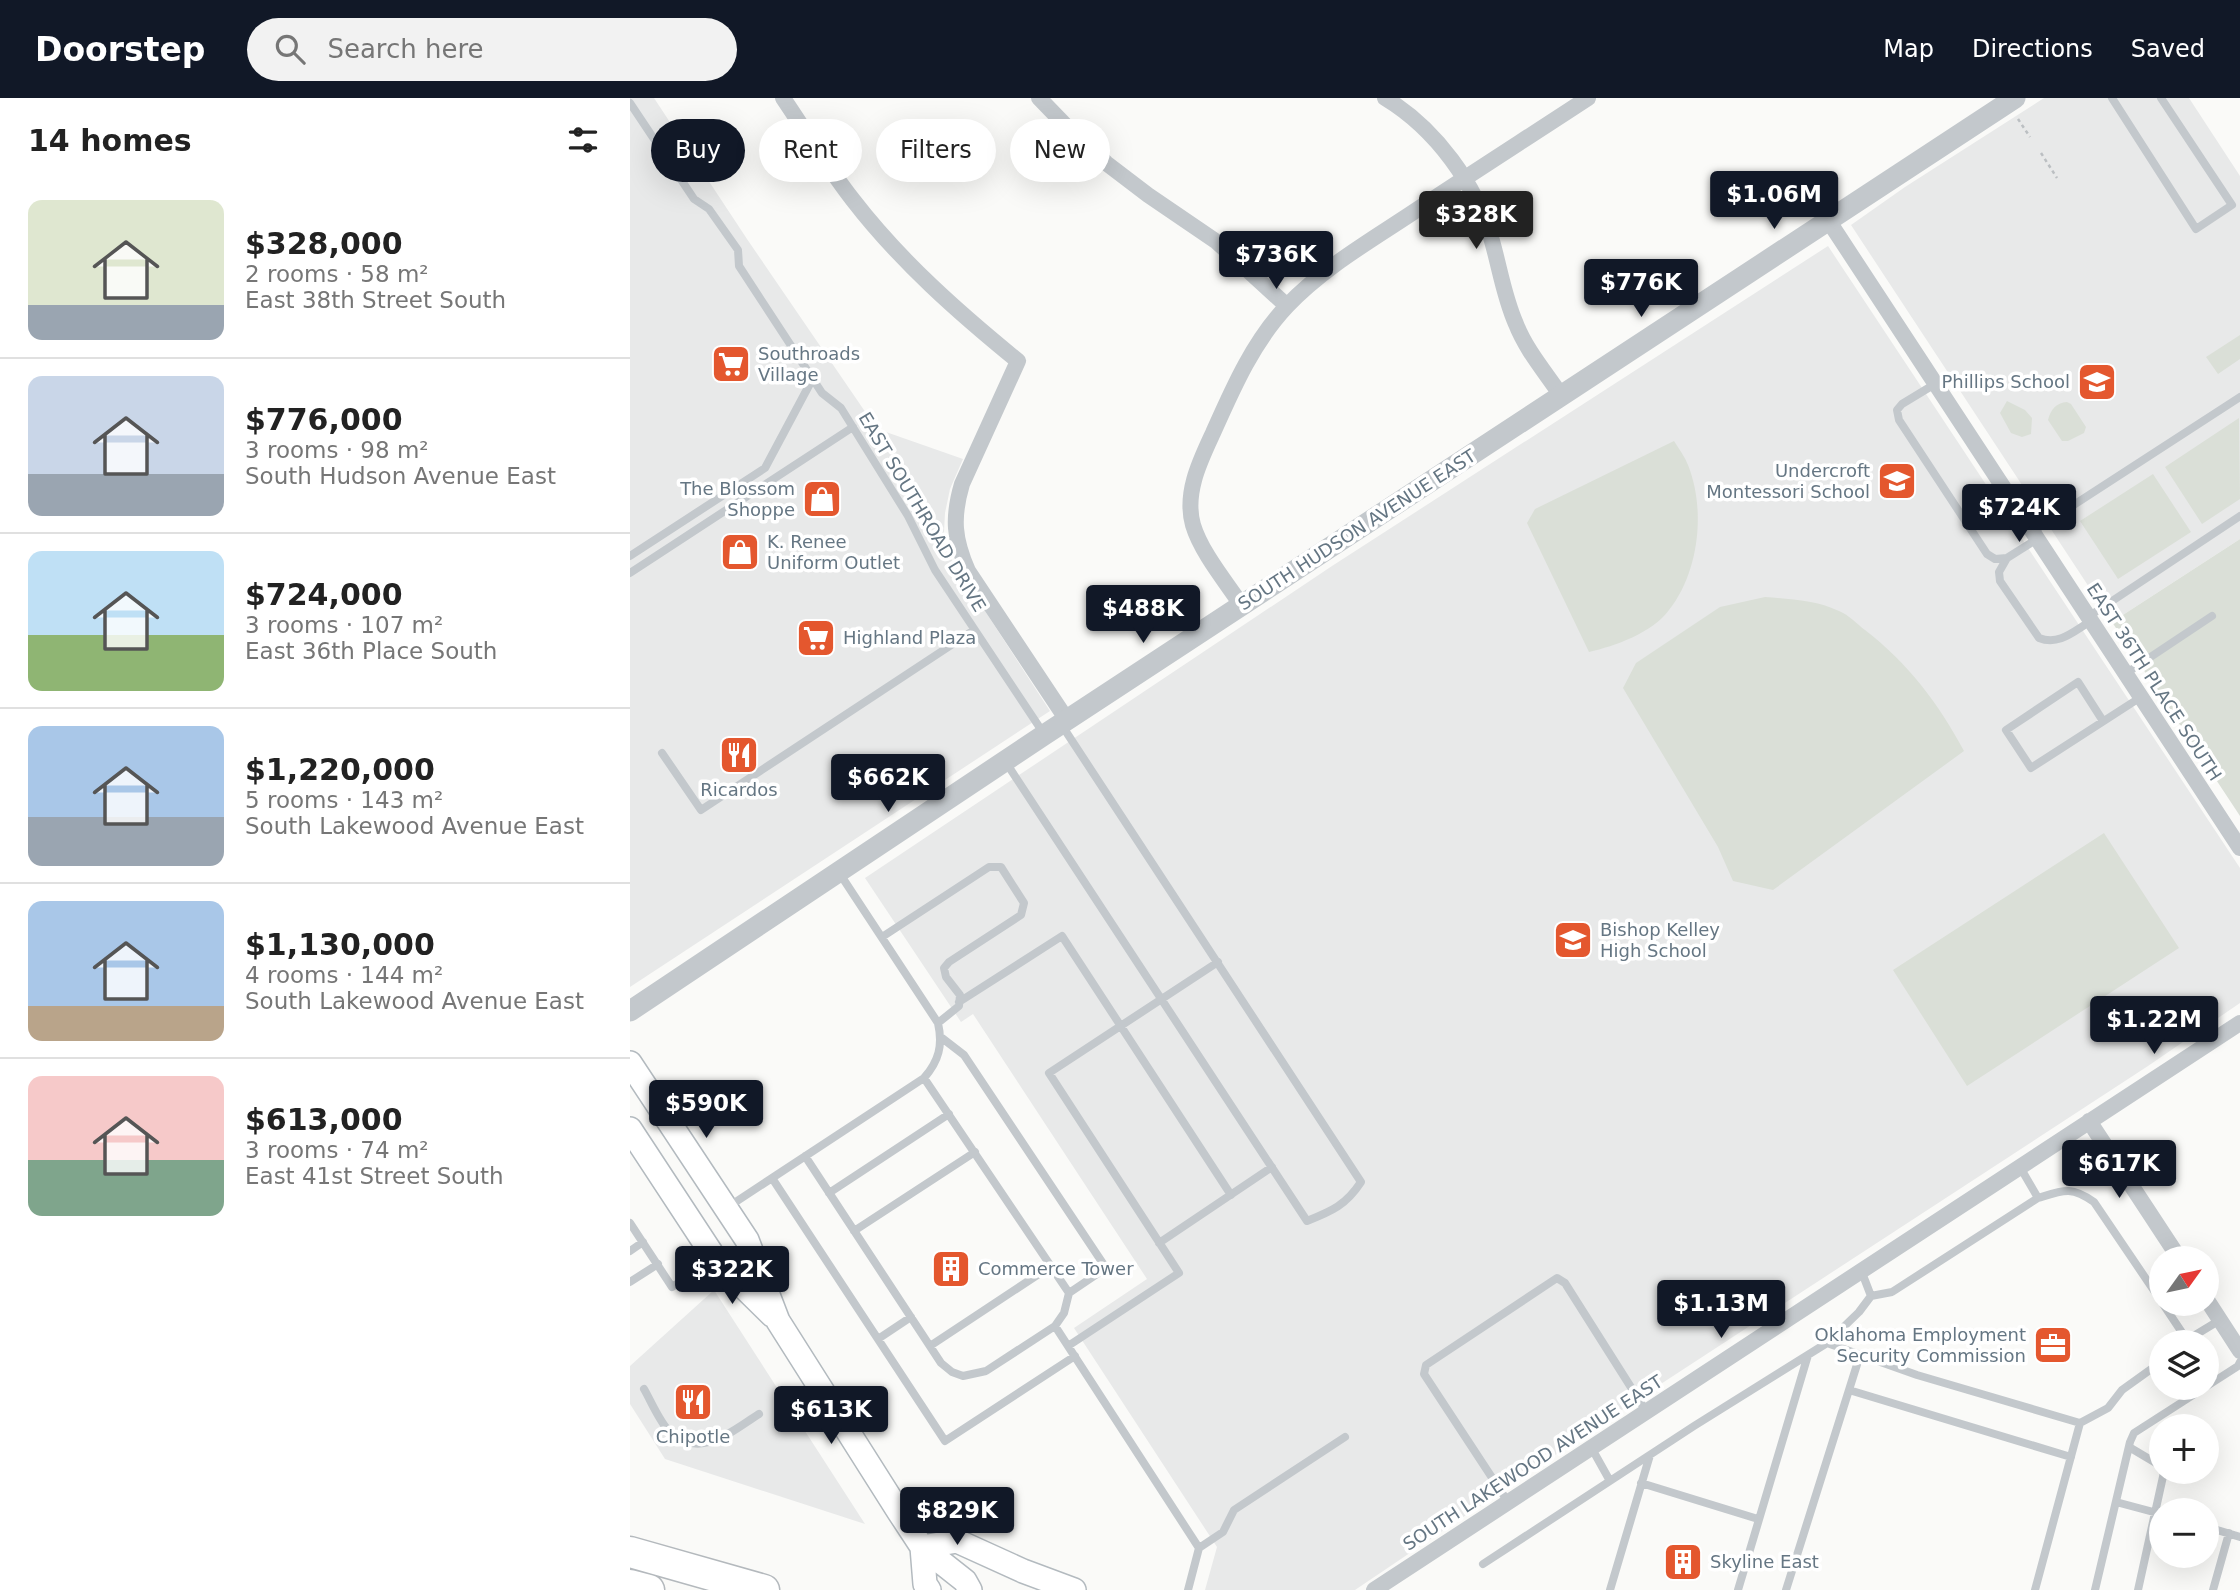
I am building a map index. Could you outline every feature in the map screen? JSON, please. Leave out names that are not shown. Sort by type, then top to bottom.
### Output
[{"type":"highway","points":[[630,1552],[764,1590]]},
{"type":"highway","points":[[630,1585],[649,1590]]},
{"type":"main road","points":[[630,1063],[747,1240],[778,1321],[922,1547],[965,1581],[970,1590]]},
{"type":"main road","points":[[630,1129],[716,1260],[778,1321]]},
{"type":"main road","points":[[922,1547],[957,1542],[1074,1590]]},
{"type":"main road","points":[[922,1547],[927,1587]]},
{"type":"street","points":[[783,98],[853,201],[880,232],[951,304],[1018,360],[962,484],[956,505],[955,527],[958,549],[968,571],[1057,726]]},
{"type":"street","points":[[1040,98],[1106,163],[1217,242],[1287,306]]},
{"type":"street","points":[[1385,98],[1426,130],[1464,179],[1481,210],[1492,240],[1505,296],[1517,328],[1562,397]]},
{"type":"street","points":[[1242,606],[1199,540],[1192,523],[1191,505],[1193,484],[1200,463],[1235,383],[1266,333],[1287,306],[1345,257],[1588,98]]},
{"type":"street","name":"SOUTH HUDSON AVENUE EAST","points":[[630,1010],[1828,220],[2015,106]]},
{"type":"street","name":"EAST 36TH PLACE SOUTH","points":[[1828,220],[2240,848]]},
{"type":"street","name":"SOUTH LAKEWOOD AVENUE EAST","points":[[1374,1590],[2240,1023]]},
{"type":"street","points":[[2089,1121],[2171,1246]]},
{"type":"street","points":[[2217,1316],[2240,1350]]},
{"type":"lane","points":[[2112,98],[2196,229],[2232,205],[2161,98]]},
{"type":"lane","name":"EAST SOUTHROAD DRIVE","points":[[630,103],[694,199],[709,209],[738,250],[740,266],[822,393],[841,408],[908,516],[935,570],[974,630],[1057,726],[1218,962],[1361,1182],[1351,1197],[1340,1206],[1307,1221],[1272,1167]]},
{"type":"lane","points":[[630,556],[765,468],[813,378]]},
{"type":"lane","points":[[1935,384],[1902,404],[1898,410],[1899,419],[1987,554],[1995,559],[2007,558]]},
{"type":"lane","points":[[2240,397],[2035,536],[2007,558],[1999,572],[2000,580],[2039,638],[2052,642],[2059,640],[2240,516]]},
{"type":"lane","points":[[630,573],[853,427]]},
{"type":"lane","points":[[2125,674],[2212,616]]},
{"type":"lane","points":[[662,753],[701,810],[974,630]]},
{"type":"lane","points":[[2104,721],[2078,682],[2007,730],[2031,768],[2104,721],[2141,697]]},
{"type":"lane","points":[[1005,761],[1272,1167],[1159,1243]]},
{"type":"lane","points":[[882,937],[989,867],[1002,867],[1024,903],[1021,915],[949,962],[944,968],[946,977],[960,995],[959,1006],[938,1023]]},
{"type":"lane","points":[[726,1208],[924,1078],[933,1068],[940,1053],[942,1038],[938,1023],[839,872]]},
{"type":"lane","points":[[959,1002],[1062,936],[1231,1195]]},
{"type":"lane","points":[[1068,1346],[1179,1273],[1049,1073],[1218,962]]},
{"type":"lane","points":[[805,1156],[941,1363],[952,1372],[963,1376],[986,1371],[1055,1326],[1064,1313],[1069,1293],[1106,1269],[964,1055],[942,1038]]},
{"type":"lane","points":[[924,1078],[1069,1293]]},
{"type":"lane","points":[[829,1193],[949,1114]]},
{"type":"lane","points":[[854,1231],[975,1152]]},
{"type":"lane","points":[[2020,1167],[2038,1198]]},
{"type":"lane","points":[[772,1178],[945,1441],[1075,1356]]},
{"type":"lane","points":[[1483,1564],[1827,1343],[1859,1312],[1871,1296],[1892,1292],[2038,1198],[2062,1190],[2080,1192],[2094,1202],[2149,1283]]},
{"type":"lane","points":[[630,1223],[672,1287],[716,1260]]},
{"type":"lane","points":[[630,1251],[643,1242]]},
{"type":"lane","points":[[630,1282],[657,1264]]},
{"type":"lane","points":[[930,1346],[1051,1266]]},
{"type":"lane","points":[[1861,1270],[1871,1296]]},
{"type":"lane","points":[[1508,1502],[1424,1374],[1426,1365],[1557,1278],[1564,1283],[1646,1411]]},
{"type":"lane","points":[[878,1339],[911,1317]]},
{"type":"lane","points":[[2204,1330],[2220,1320]]},
{"type":"lane","points":[[1055,1326],[1199,1548]]},
{"type":"lane","points":[[1827,1343],[1917,1375],[2080,1423],[2108,1408],[2122,1390],[2149,1371]]},
{"type":"lane","points":[[1738,1590],[1808,1354]]},
{"type":"lane","points":[[1786,1590],[1860,1354]]},
{"type":"lane","points":[[2219,1378],[2240,1362]]},
{"type":"lane","points":[[644,1389],[669,1431],[682,1440],[705,1444],[715,1442],[759,1414]]},
{"type":"lane","points":[[1849,1390],[2071,1457]]},
{"type":"lane","points":[[2095,1590],[2134,1433],[2185,1400]]},
{"type":"lane","points":[[2035,1590],[2080,1423]]},
{"type":"lane","points":[[1188,1590],[1199,1548],[1223,1532],[1234,1510],[1345,1437]]},
{"type":"lane","points":[[1591,1447],[1610,1481]]},
{"type":"lane","points":[[2129,1447],[2149,1459]]},
{"type":"lane","points":[[1610,1590],[1650,1455]]},
{"type":"lane","points":[[1641,1483],[1758,1519]]},
{"type":"lane","points":[[2116,1502],[2149,1511]]},
{"type":"lane","points":[[2219,1530],[2240,1536]]},
{"type":"lane","points":[[2213,1590],[2229,1533]]},
{"type":"lane","points":[[2138,1590],[2149,1548]]},
{"type":"path","points":[[2015,106],[2030,136]]},
{"type":"path","points":[[2041,153],[2057,178]]},
{"type":"shaded area","name":"Highland Plaza","points":[[630,98],[654,98],[668,119],[651,119],[651,182],[709,182],[866,413],[866,425],[963,459],[950,489],[945,513],[944,532],[948,554],[1050,711],[630,987]]},
{"type":"shaded area","name":"Phillips School","points":[[2044,98],[2189,98],[2240,176],[2240,539],[2112,622],[1851,225]]},
{"type":"shaded area","name":"Bishop Kelley High School","points":[[1828,246],[2240,868],[2240,1003],[1647,1393],[1355,1590],[1205,1590],[1217,1547],[1074,1328],[1147,1279],[973,1014],[961,1022],[865,878],[1332,566]]},
{"type":"shaded area","points":[[2240,335],[2240,359],[2218,374],[2206,357]]},
{"type":"shaded area","points":[[2007,401],[2025,410],[2032,418],[2031,434],[2022,437],[2011,433],[2000,413]]},
{"type":"shaded area","points":[[2067,402],[2086,427],[2084,433],[2062,441],[2048,420],[2054,407]]},
{"type":"shaded area","points":[[2239,418],[2240,499],[2202,524],[2165,467]]},
{"type":"shaded area","points":[[1674,441],[1688,465],[1697,501],[1696,540],[1687,578],[1669,610],[1653,625],[1621,642],[1589,652],[1527,523],[1535,509]]},
{"type":"shaded area","points":[[2153,474],[2191,532],[2118,579],[2080,521]]},
{"type":"shaded area","points":[[2240,539],[2240,816],[2112,622]]},
{"type":"shaded area","points":[[1765,597],[1821,604],[1850,617],[1909,670],[1944,717],[1964,751],[1773,890],[1733,881],[1718,847],[1623,688],[1636,663],[1720,607]]},
{"type":"shaded area","points":[[2104,833],[2179,948],[1967,1086],[1893,970]]},
{"type":"shaded area","points":[[714,1290],[865,1524],[665,1459],[630,1404],[630,1366]]},
{"type":"place","name":"Southroads Village","points":[[731,364]]},
{"type":"place","name":"Phillips School","points":[[2097,382]]},
{"type":"place","name":"Undercroft Montessori School","points":[[1897,481]]},
{"type":"place","name":"The Blossom Shoppe","points":[[822,499]]},
{"type":"place","name":"K. Renee Uniform Outlet","points":[[740,552]]},
{"type":"place","name":"Highland Plaza","points":[[816,638]]},
{"type":"place","name":"Ricardos","points":[[739,755]]},
{"type":"place","name":"Bishop Kelley High School","points":[[1573,940]]},
{"type":"place","name":"Commerce Tower","points":[[951,1269]]},
{"type":"place","name":"Oklahoma Employment Security Commission","points":[[2053,1345]]},
{"type":"place","name":"Chipotle","points":[[693,1402]]},
{"type":"place","name":"Skyline East","points":[[1683,1562]]}]
